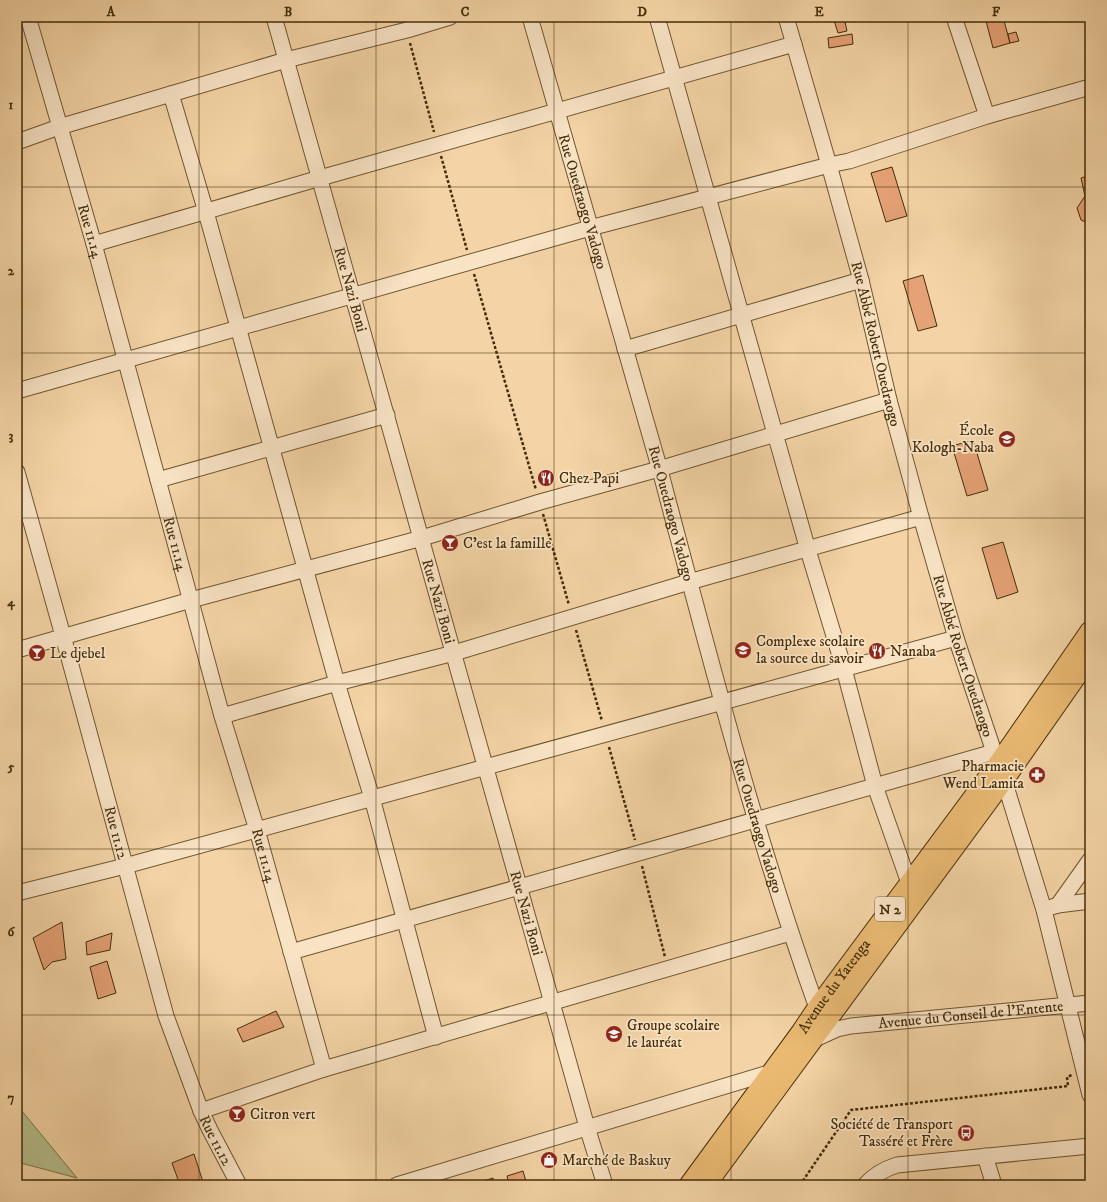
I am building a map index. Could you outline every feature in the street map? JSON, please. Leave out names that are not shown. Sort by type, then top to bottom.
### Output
[{"type":"main road","name":"Avenue du Yatenga","points":[[689,1185],[909,883],[997,756],[1090,631]]},
{"type":"main road","name":"Avenue du Yatenga","points":[[706,1185],[1004,780],[1090,657]]},
{"type":"street","name":"Rue 11.14","points":[[28,17],[94,244],[222,716],[257,830],[324,1069]]},
{"type":"street","name":"Rue Nazi Boni","points":[[274,17],[587,1127],[605,1185]]},
{"type":"street","points":[[17,142],[59,127],[286,60],[407,30],[450,17]]},
{"type":"street","name":"Rue Ouedraogo Vadogo","points":[[530,17],[659,469],[755,819],[790,933],[817,1008]]},
{"type":"street","points":[[657,17],[808,550],[844,669],[875,786],[909,883]]},
{"type":"street","name":"Rue Abbé Robert Ouedraogo","points":[[786,17],[862,280],[889,400],[956,638],[1004,780],[1051,907],[1069,1006],[1090,1095]]},
{"type":"street","points":[[954,17],[987,116]]},
{"type":"street","points":[[94,244],[320,178],[675,79],[794,44]]},
{"type":"street","points":[[17,391],[590,228],[849,161],[987,116],[1090,87]]},
{"type":"street","points":[[171,94],[206,212],[337,683],[372,798],[436,1037]]},
{"type":"street","points":[[625,349],[862,280]]},
{"type":"street","points":[[17,650],[191,600],[422,538],[540,502],[776,435],[889,400]]},
{"type":"street","points":[[158,480],[387,414]]},
{"type":"street","name":"Rue 11.12","points":[[17,472],[166,1016],[201,1111],[239,1185]]},
{"type":"street","points":[[222,716],[337,683],[454,653],[689,582],[808,550],[921,517]]},
{"type":"street","points":[[17,893],[125,866],[956,638]]},
{"type":"street","points":[[291,952],[755,819],[875,786],[997,756]]},
{"type":"street","points":[[1051,907],[1090,860]]},
{"type":"street","points":[[1051,907],[1090,901]]},
{"type":"street","points":[[201,1111],[324,1069],[790,933]]},
{"type":"street","name":"Avenue du Conseil de l'Entente","points":[[812,1041],[837,1029],[851,1026],[1090,1003]]},
{"type":"street","points":[[840,1004],[838,1013],[839,1019],[842,1024],[851,1026]]},
{"type":"street","points":[[397,1185],[772,1072]]},
{"type":"street","points":[[865,1185],[881,1179],[897,1165],[1090,1146]]},
{"type":"street","points":[[985,1156],[994,1185]]},
{"type":"path","points":[[800,1185],[851,1110],[1068,1086],[1067,1076],[1084,1072]]},
{"type":"green space","points":[[17,1105],[77,1178],[17,1162]]},
{"type":"building","points":[[833,17],[844,17],[847,31],[838,33]]},
{"type":"building","points":[[985,17],[1003,17],[1010,43],[993,48]]},
{"type":"building","points":[[1016,32],[1019,41],[1010,43],[1008,34]]},
{"type":"building","points":[[852,34],[853,44],[829,48],[828,38]]},
{"type":"building","points":[[892,167],[907,216],[886,222],[871,173]]},
{"type":"building","points":[[1090,175],[1090,224],[1081,220],[1077,208],[1085,196],[1081,178]]},
{"type":"building","points":[[923,275],[937,326],[918,331],[903,281]]},
{"type":"building","points":[[973,440],[988,490],[967,496],[952,446]]},
{"type":"building","points":[[1003,542],[1018,592],[997,599],[982,548]]},
{"type":"building","points":[[62,922],[66,959],[52,962],[44,970],[33,938]]},
{"type":"building","points":[[112,933],[110,950],[87,955],[86,942]]},
{"type":"building","points":[[107,961],[116,993],[98,999],[90,967]]},
{"type":"building","points":[[276,1011],[284,1027],[243,1042],[237,1029]]},
{"type":"building","points":[[194,1154],[204,1185],[180,1185],[172,1163]]},
{"type":"building","points":[[523,1171],[527,1185],[509,1185],[507,1176]]},
{"type":"building","points":[[493,1178],[495,1185],[471,1185]]},
{"type":"place","name":"École Kologh-Naba","points":[[1007,439]]},
{"type":"place","name":"Chez Papi","points":[[546,478]]},
{"type":"place","name":"C'est la famille","points":[[450,543]]},
{"type":"place","name":"Complexe scolaire la source du savoir","points":[[743,650]]},
{"type":"place","name":"Nanaba","points":[[877,651]]},
{"type":"place","name":"Le djebel","points":[[37,653]]},
{"type":"place","name":"Pharmacie Wend Lamita","points":[[1037,775]]},
{"type":"place","name":"Groupe scolaire le lauréat","points":[[614,1034]]},
{"type":"place","name":"Citron vert","points":[[237,1114]]},
{"type":"place","name":"Société de Transport Tasséré et Frère","points":[[966,1133]]},
{"type":"place","name":"Marché de Baskuy","points":[[549,1160]]}]
